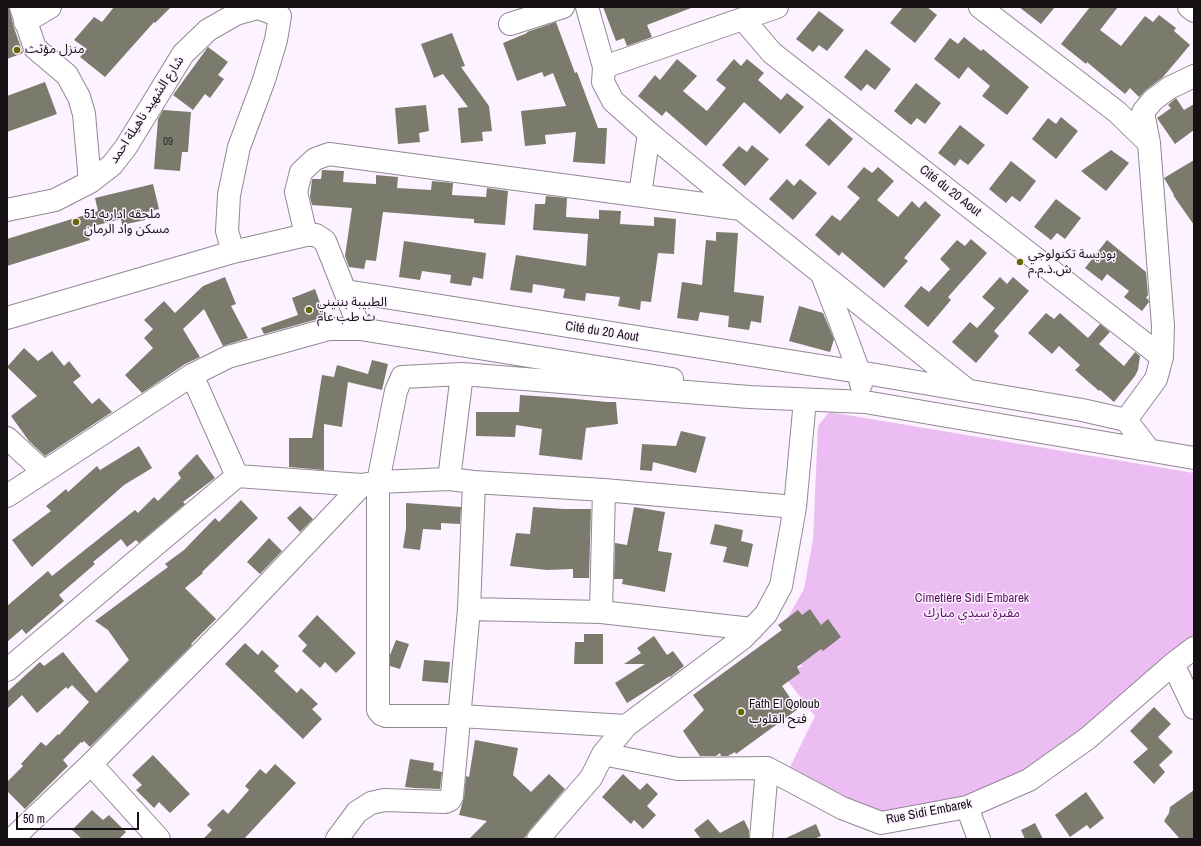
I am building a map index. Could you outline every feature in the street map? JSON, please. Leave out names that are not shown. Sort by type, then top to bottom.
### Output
[{"type":"street","points":[[50,7],[23,14],[35,48],[67,75],[79,96],[84,114],[90,182]]},
{"type":"street","points":[[510,24],[563,7]]},
{"type":"street","name":"Cité du 20 Aout","points":[[587,7],[604,67],[604,82],[613,101],[649,133],[823,276],[969,391]]},
{"type":"street","points":[[604,67],[777,7]]},
{"type":"street","points":[[980,7],[1117,112],[1149,143]]},
{"type":"street","points":[[1189,7],[1194,11]]},
{"type":"street","points":[[233,252],[227,231],[228,195],[239,148],[264,80],[286,12],[258,8]]},
{"type":"street","name":"شارع الشهيد ناهيلة احمد","points":[[7,210],[55,200],[90,182],[112,165],[126,147],[183,54],[208,30],[236,14],[258,8]]},
{"type":"street","name":"Cité du 20 Aout","points":[[744,19],[772,53],[1162,357]]},
{"type":"street","points":[[1149,450],[1126,420],[1156,379],[1162,357],[1163,326],[1149,143],[1143,112],[1153,100],[1169,88],[1194,76]]},
{"type":"street","points":[[640,195],[649,133]]},
{"type":"street","points":[[306,235],[296,192],[301,172],[315,159],[330,154],[741,209]]},
{"type":"street","points":[[7,318],[233,252],[306,235],[316,235],[325,241],[360,329]]},
{"type":"street","points":[[823,276],[859,372],[865,402]]},
{"type":"street","name":"Cité du 20 Aout","points":[[346,291],[859,372],[1082,410],[1126,420]]},
{"type":"street","points":[[7,496],[192,375],[228,358],[329,329],[360,329],[660,376],[749,397]]},
{"type":"street","points":[[449,479],[462,374]]},
{"type":"street","points":[[626,726],[460,716],[386,716],[381,714],[378,710],[370,484],[396,391],[402,376],[462,374],[749,397],[865,402],[1194,458]]},
{"type":"street","points":[[192,375],[237,476]]},
{"type":"street","points":[[538,839],[591,778],[603,754],[626,726],[743,638],[766,614],[781,586],[795,507],[804,400]]},
{"type":"street","points":[[7,438],[44,472]]},
{"type":"street","points":[[7,670],[237,476],[370,484],[449,479],[474,482],[604,490],[795,507]]},
{"type":"street","points":[[337,839],[357,812],[371,803],[384,800],[445,802],[450,800],[452,796],[469,609],[474,482]]},
{"type":"street","points":[[12,839],[91,764],[370,484]]},
{"type":"street","points":[[601,612],[604,490]]},
{"type":"street","points":[[469,609],[601,612],[752,629]]},
{"type":"street","name":"Rue Sidi Embarek","points":[[603,754],[678,769],[767,768],[842,808],[881,823],[967,807],[1029,780],[1088,738],[1173,664],[1194,648]]},
{"type":"street","points":[[1173,664],[1194,708]]},
{"type":"street","points":[[91,764],[159,839]]},
{"type":"street","points":[[761,839],[767,768]]},
{"type":"street","points":[[967,807],[978,839]]},
{"type":"green space","name":"Cimetière Sidi Embarek مقبرة سيدي مبارك","points":[[829,412],[1194,473],[1194,635],[1180,645],[1142,683],[1088,727],[995,790],[914,811],[876,812],[831,795],[790,767],[815,716],[784,676],[802,666],[781,630],[804,589],[813,540],[818,426]]},
{"type":"building","points":[[7,7],[9,7],[14,28],[23,53],[7,59]]},
{"type":"building","points":[[114,7],[171,7],[155,23],[154,22],[105,77],[80,57],[87,49],[74,40],[94,17],[102,22]]},
{"type":"building","points":[[603,7],[691,8],[647,25],[652,37],[627,46],[624,38],[616,41]]},
{"type":"building","points":[[903,7],[927,7],[937,15],[915,43],[890,23]]},
{"type":"building","points":[[1019,7],[1055,7],[1041,24]]},
{"type":"building","points":[[1090,7],[1118,7],[1100,30],[1121,46],[1145,16],[1153,22],[1159,15],[1176,28],[1174,31],[1190,45],[1163,77],[1139,97],[1130,88],[1125,94],[1087,62],[1086,64],[1061,44]]},
{"type":"building","points":[[819,11],[844,30],[827,51],[819,45],[813,52],[796,39]]},
{"type":"building","points":[[556,22],[598,128],[607,128],[605,164],[573,162],[576,132],[545,135],[546,144],[525,146],[521,111],[566,106],[553,73],[544,77],[542,72],[517,81],[503,43],[527,32]]},
{"type":"building","points":[[452,33],[465,66],[461,67],[489,106],[492,131],[482,132],[483,141],[461,143],[458,108],[468,107],[443,74],[434,78],[421,44]]},
{"type":"building","points":[[964,37],[981,51],[983,49],[1029,87],[1007,115],[982,96],[990,86],[968,67],[959,79],[934,59],[950,38],[958,44]]},
{"type":"building","points":[[208,47],[228,62],[218,75],[224,79],[210,98],[205,94],[193,110],[173,95]]},
{"type":"building","points":[[866,49],[891,69],[875,90],[867,84],[861,91],[844,77]]},
{"type":"building","points":[[677,59],[697,76],[683,91],[707,111],[726,88],[716,80],[734,59],[741,66],[747,59],[764,73],[758,80],[781,100],[787,93],[804,107],[780,134],[744,102],[706,146],[666,111],[662,116],[638,96],[655,75],[660,80]]},
{"type":"building","points":[[45,82],[57,114],[7,132],[7,96]]},
{"type":"building","points":[[916,83],[941,103],[925,124],[917,118],[911,125],[894,111]]},
{"type":"building","points":[[1176,98],[1184,110],[1194,104],[1194,130],[1175,144],[1157,118],[1171,108],[1168,105]]},
{"type":"building","points":[[426,105],[429,131],[419,133],[420,142],[398,144],[395,108]]},
{"type":"building","points":[[163,110],[191,112],[188,152],[182,152],[180,171],[154,169],[158,119]]},
{"type":"building","points":[[1061,117],[1078,131],[1056,159],[1032,139],[1048,118],[1056,124]]},
{"type":"building","points":[[829,118],[853,139],[829,166],[805,145]]},
{"type":"building","points":[[960,125],[985,145],[968,165],[960,159],[955,166],[938,153]]},
{"type":"building","points":[[752,145],[769,159],[745,186],[722,165],[739,146],[747,152]]},
{"type":"building","points":[[1111,150],[1129,163],[1106,191],[1081,171]]},
{"type":"building","points":[[1194,160],[1194,225],[1173,195],[1164,178]]},
{"type":"building","points":[[1011,161],[1036,181],[1020,202],[1012,196],[1006,203],[989,189]]},
{"type":"building","points":[[864,167],[872,173],[878,167],[894,181],[877,200],[898,217],[912,201],[919,208],[925,201],[941,215],[904,258],[908,261],[884,288],[842,252],[839,256],[815,235],[832,215],[840,221],[860,198],[847,187]]},
{"type":"building","points":[[322,170],[344,171],[343,182],[376,184],[376,175],[398,177],[397,188],[431,190],[432,181],[453,183],[452,195],[486,197],[487,188],[508,191],[505,225],[474,223],[474,219],[383,212],[376,261],[366,260],[364,269],[349,267],[345,256],[352,208],[312,205],[310,197],[312,179],[321,179]]},
{"type":"building","points":[[787,179],[794,186],[800,179],[817,193],[793,220],[769,199]]},
{"type":"building","points":[[153,184],[159,209],[143,213],[145,220],[122,225],[121,219],[86,228],[90,240],[7,266],[7,239],[98,211],[95,198]]},
{"type":"building","points":[[546,196],[567,198],[566,217],[599,219],[599,210],[621,211],[620,224],[654,226],[654,217],[676,219],[674,254],[658,253],[651,302],[641,301],[640,310],[618,306],[620,297],[586,293],[585,301],[563,298],[565,289],[533,284],[532,293],[510,290],[516,255],[586,266],[588,234],[533,230],[535,204],[545,204]]},
{"type":"building","points":[[1056,199],[1081,218],[1065,239],[1057,233],[1051,240],[1034,227]]},
{"type":"building","points":[[716,232],[738,233],[734,292],[764,296],[761,323],[751,321],[749,330],[728,327],[729,316],[700,312],[698,321],[677,318],[682,282],[702,285],[706,240],[716,241]]},
{"type":"building","points":[[971,239],[987,253],[948,297],[951,300],[928,327],[904,306],[921,286],[929,292],[950,269],[940,259],[957,240],[965,246]]},
{"type":"building","points":[[1107,240],[1146,272],[1148,295],[1146,298],[1149,302],[1142,311],[1124,297],[1129,291],[1107,274],[1102,281],[1085,268]]},
{"type":"building","points":[[404,241],[486,253],[483,279],[473,277],[471,286],[450,283],[451,275],[422,271],[420,280],[399,277]]},
{"type":"building","points":[[225,277],[236,304],[231,306],[248,338],[223,346],[204,309],[183,329],[200,357],[185,364],[142,393],[125,375],[153,348],[144,338],[153,329],[144,320],[164,301],[175,313],[203,286]]},
{"type":"building","points":[[1000,277],[1007,284],[1013,277],[1029,291],[994,331],[999,336],[976,363],[952,342],[970,322],[977,328],[995,308],[982,297]]},
{"type":"building","name":"الطبيبة بننيني ث طب عام","points":[[315,289],[325,317],[264,334],[261,328],[298,315],[292,298]]},
{"type":"building","points":[[799,306],[823,313],[834,339],[830,352],[789,341]]},
{"type":"building","points":[[1046,313],[1054,319],[1060,313],[1088,338],[1100,324],[1110,332],[1099,344],[1124,366],[1135,352],[1140,356],[1138,370],[1135,376],[1114,402],[1075,370],[1080,365],[1059,346],[1052,354],[1028,333]]},
{"type":"building","points":[[24,348],[38,361],[52,351],[64,366],[69,361],[81,376],[73,382],[92,404],[99,398],[112,412],[45,456],[29,441],[11,416],[37,396],[7,367]]},
{"type":"building","points":[[372,360],[388,364],[382,390],[348,382],[342,427],[324,424],[324,470],[289,467],[289,438],[312,438],[322,375],[334,377],[337,365],[368,374]]},
{"type":"building","points":[[520,395],[616,402],[618,424],[586,428],[582,460],[539,455],[542,429],[516,425],[515,437],[476,436],[476,412],[519,412]]},
{"type":"building","points":[[681,431],[706,437],[696,473],[653,462],[652,471],[640,470],[642,444],[676,446]]},
{"type":"building","points":[[139,446],[152,468],[124,485],[32,567],[12,540],[51,511],[46,506],[66,489],[68,492],[97,466],[100,470]]},
{"type":"building","points":[[197,454],[215,478],[183,502],[185,504],[139,543],[136,540],[127,547],[121,539],[93,562],[95,564],[59,595],[64,601],[26,634],[22,629],[7,642],[7,606],[48,571],[52,576],[135,510],[138,513],[154,497],[158,501],[181,478],[178,473]]},
{"type":"building","points":[[241,500],[258,518],[202,572],[203,573],[185,588],[216,619],[90,747],[84,741],[82,743],[81,742],[63,760],[68,766],[25,809],[7,791],[7,782],[23,766],[21,764],[41,742],[46,746],[58,734],[59,735],[89,702],[72,685],[68,689],[66,687],[37,713],[22,695],[7,709],[7,692],[40,662],[44,666],[63,652],[96,693],[129,660],[108,630],[95,621],[168,567],[165,564],[184,550],[215,518],[219,522]]},
{"type":"building","points":[[406,503],[461,507],[460,524],[441,523],[441,530],[423,529],[420,550],[403,548],[406,528]]},
{"type":"building","points":[[300,506],[313,519],[300,532],[287,518]]},
{"type":"building","points":[[533,507],[591,509],[589,578],[573,578],[573,569],[547,570],[510,566],[516,533],[530,534]]},
{"type":"building","points":[[634,507],[665,512],[658,551],[672,553],[665,592],[622,584],[623,579],[614,579],[615,543],[627,545]]},
{"type":"building","points":[[715,524],[743,530],[741,541],[753,544],[748,567],[723,562],[727,547],[710,544]]},
{"type":"building","points":[[269,538],[282,551],[260,574],[247,562]]},
{"type":"building","points":[[810,609],[821,625],[828,619],[841,637],[823,651],[821,649],[797,667],[800,673],[782,686],[798,709],[736,754],[735,752],[728,756],[721,756],[720,753],[716,756],[700,756],[683,731],[704,710],[693,695],[782,630],[778,625],[798,610],[802,615]]},
{"type":"building","points":[[317,615],[356,653],[336,673],[325,662],[320,668],[302,651],[307,645],[298,636]]},
{"type":"building","points":[[584,634],[603,634],[603,664],[574,664],[575,642],[584,642]]},
{"type":"building","points":[[654,636],[667,655],[673,651],[684,666],[670,677],[627,703],[615,683],[645,664],[624,664],[641,653],[637,648]]},
{"type":"building","points":[[396,640],[409,644],[400,669],[390,666],[390,655]]},
{"type":"building","points":[[245,643],[258,655],[262,650],[279,666],[274,671],[297,693],[301,688],[318,704],[312,709],[322,719],[303,739],[225,664]]},
{"type":"building","points":[[424,660],[450,662],[448,683],[422,681]]},
{"type":"building","points":[[1154,707],[1171,724],[1158,737],[1173,752],[1159,765],[1165,772],[1154,784],[1133,762],[1148,749],[1130,731]]},
{"type":"building","points":[[475,740],[518,748],[513,775],[531,792],[549,774],[565,789],[529,831],[524,839],[469,839],[487,821],[459,815],[464,797],[466,776],[469,777]]},
{"type":"building","points":[[153,755],[190,794],[170,813],[159,802],[154,808],[136,790],[142,785],[132,775]]},
{"type":"building","points":[[410,759],[434,763],[433,770],[442,772],[440,789],[405,787]]},
{"type":"building","points":[[275,764],[296,783],[244,839],[203,839],[212,830],[207,825],[223,809],[228,814],[249,790],[245,786],[260,769],[266,774]]},
{"type":"building","points":[[623,774],[640,790],[647,783],[658,794],[647,806],[656,815],[643,829],[634,820],[631,824],[602,797]]},
{"type":"building","points":[[1194,790],[1194,839],[1180,839],[1164,821],[1169,813],[1170,807]]},
{"type":"building","points":[[1086,792],[1104,818],[1090,829],[1087,825],[1070,837],[1055,815]]},
{"type":"building","points":[[92,810],[103,820],[109,815],[126,832],[119,839],[82,839],[72,830]]},
{"type":"building","points":[[708,819],[720,833],[744,820],[749,830],[749,839],[701,839],[694,830]]},
{"type":"building","points":[[1035,823],[1043,839],[1025,839],[1021,830]]},
{"type":"building","points":[[816,824],[821,836],[814,839],[784,839]]},
{"type":"place","name":"منزل مؤثث","points":[[17,50]]},
{"type":"place","name":"ملحقه اداريه 51 مسكن واد الرمان","points":[[76,222]]},
{"type":"place","name":"بوديسة تكنولوجي ش.ذ.م.م","points":[[1020,262]]},
{"type":"place","name":"الطبيبة بننيني ث طب عام","points":[[309,310]]},
{"type":"place","name":"Fath El Qoloub فتح القلوب","points":[[741,712]]}]
